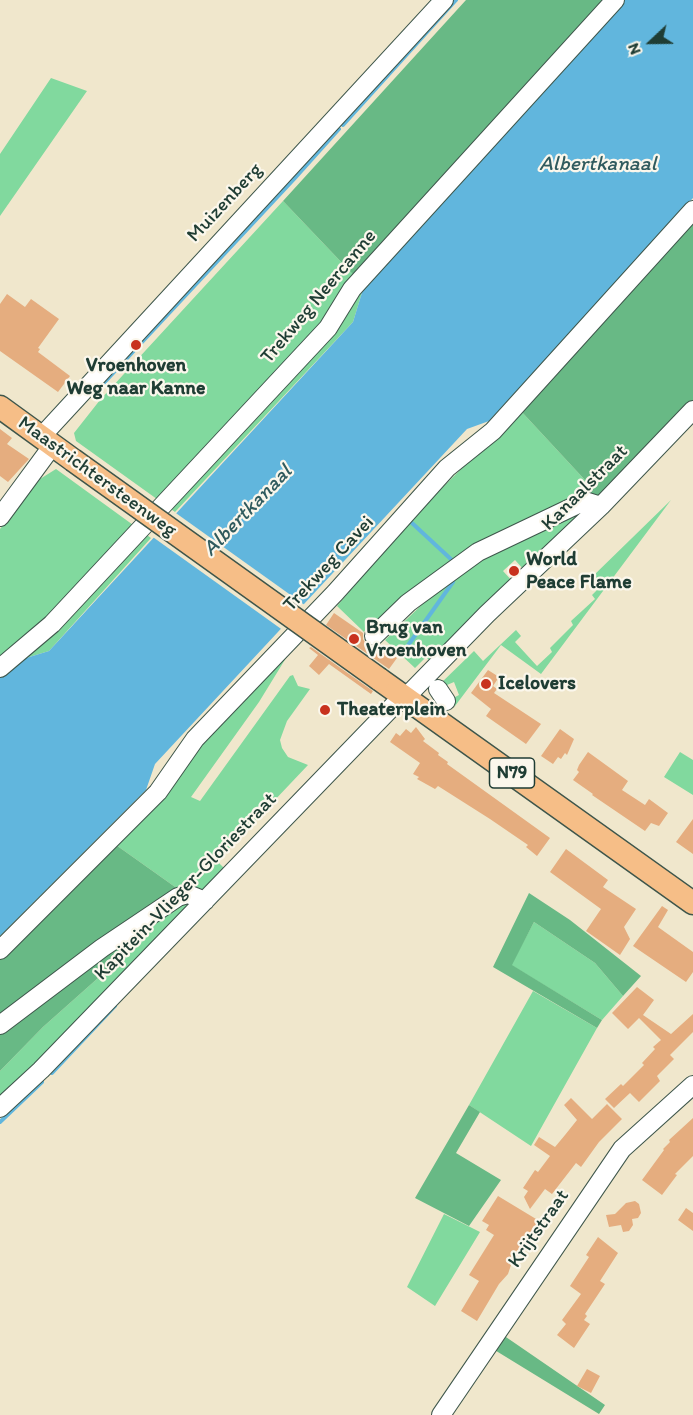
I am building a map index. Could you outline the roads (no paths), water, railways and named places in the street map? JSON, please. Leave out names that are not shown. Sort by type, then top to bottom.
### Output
[{"type":"main road","name":"Maastrichtersteenweg","points":[[0,407],[693,903]]},
{"type":"street","name":"Muizenberg","points":[[0,517],[35,472],[47,441],[444,0]]},
{"type":"street","name":"Trekweg Neercanne","points":[[0,668],[52,624],[328,328],[352,289],[615,0]]},
{"type":"street","name":"Trekweg Cavei","points":[[0,950],[158,792],[195,739],[335,593],[447,468],[493,431],[693,210]]},
{"type":"street","name":"Kanaalstraat","points":[[405,698],[487,614],[601,506],[693,410]]},
{"type":"street","points":[[374,636],[408,603],[478,552],[585,501],[601,506]]},
{"type":"street","name":"Kapitein-Vlieger-Gloriestraat","points":[[0,1108],[41,1070],[394,705],[405,698]]},
{"type":"street","points":[[0,1024],[102,948],[178,897],[188,894],[205,901]]},
{"type":"street","name":"Krijtstraat","points":[[441,1415],[622,1149],[693,1085]]},
{"type":"water","name":"Albertkanaal","points":[[623,0],[693,0],[693,198],[489,421],[467,429],[155,764],[146,790],[0,936],[0,675],[13,662],[49,651],[353,322],[364,286]]},
{"type":"waterway","points":[[343,125],[456,0]]},
{"type":"waterway","points":[[102,385],[339,129]]},
{"type":"waterway","points":[[412,523],[454,562]]},
{"type":"waterway","points":[[404,651],[453,582]]},
{"type":"waterway","points":[[52,1073],[115,1006]]},
{"type":"waterway","points":[[0,1122],[42,1082]]},
{"type":"place","name":"Vroenhoven Weg naar Kanne","points":[[136,345]]},
{"type":"place","name":"World Peace Flame","points":[[514,571]]},
{"type":"place","name":"Brug van Vroenhoven","points":[[354,639]]},
{"type":"place","name":"Icelovers","points":[[486,684]]},
{"type":"place","name":"Theaterplein","points":[[325,710]]}]
